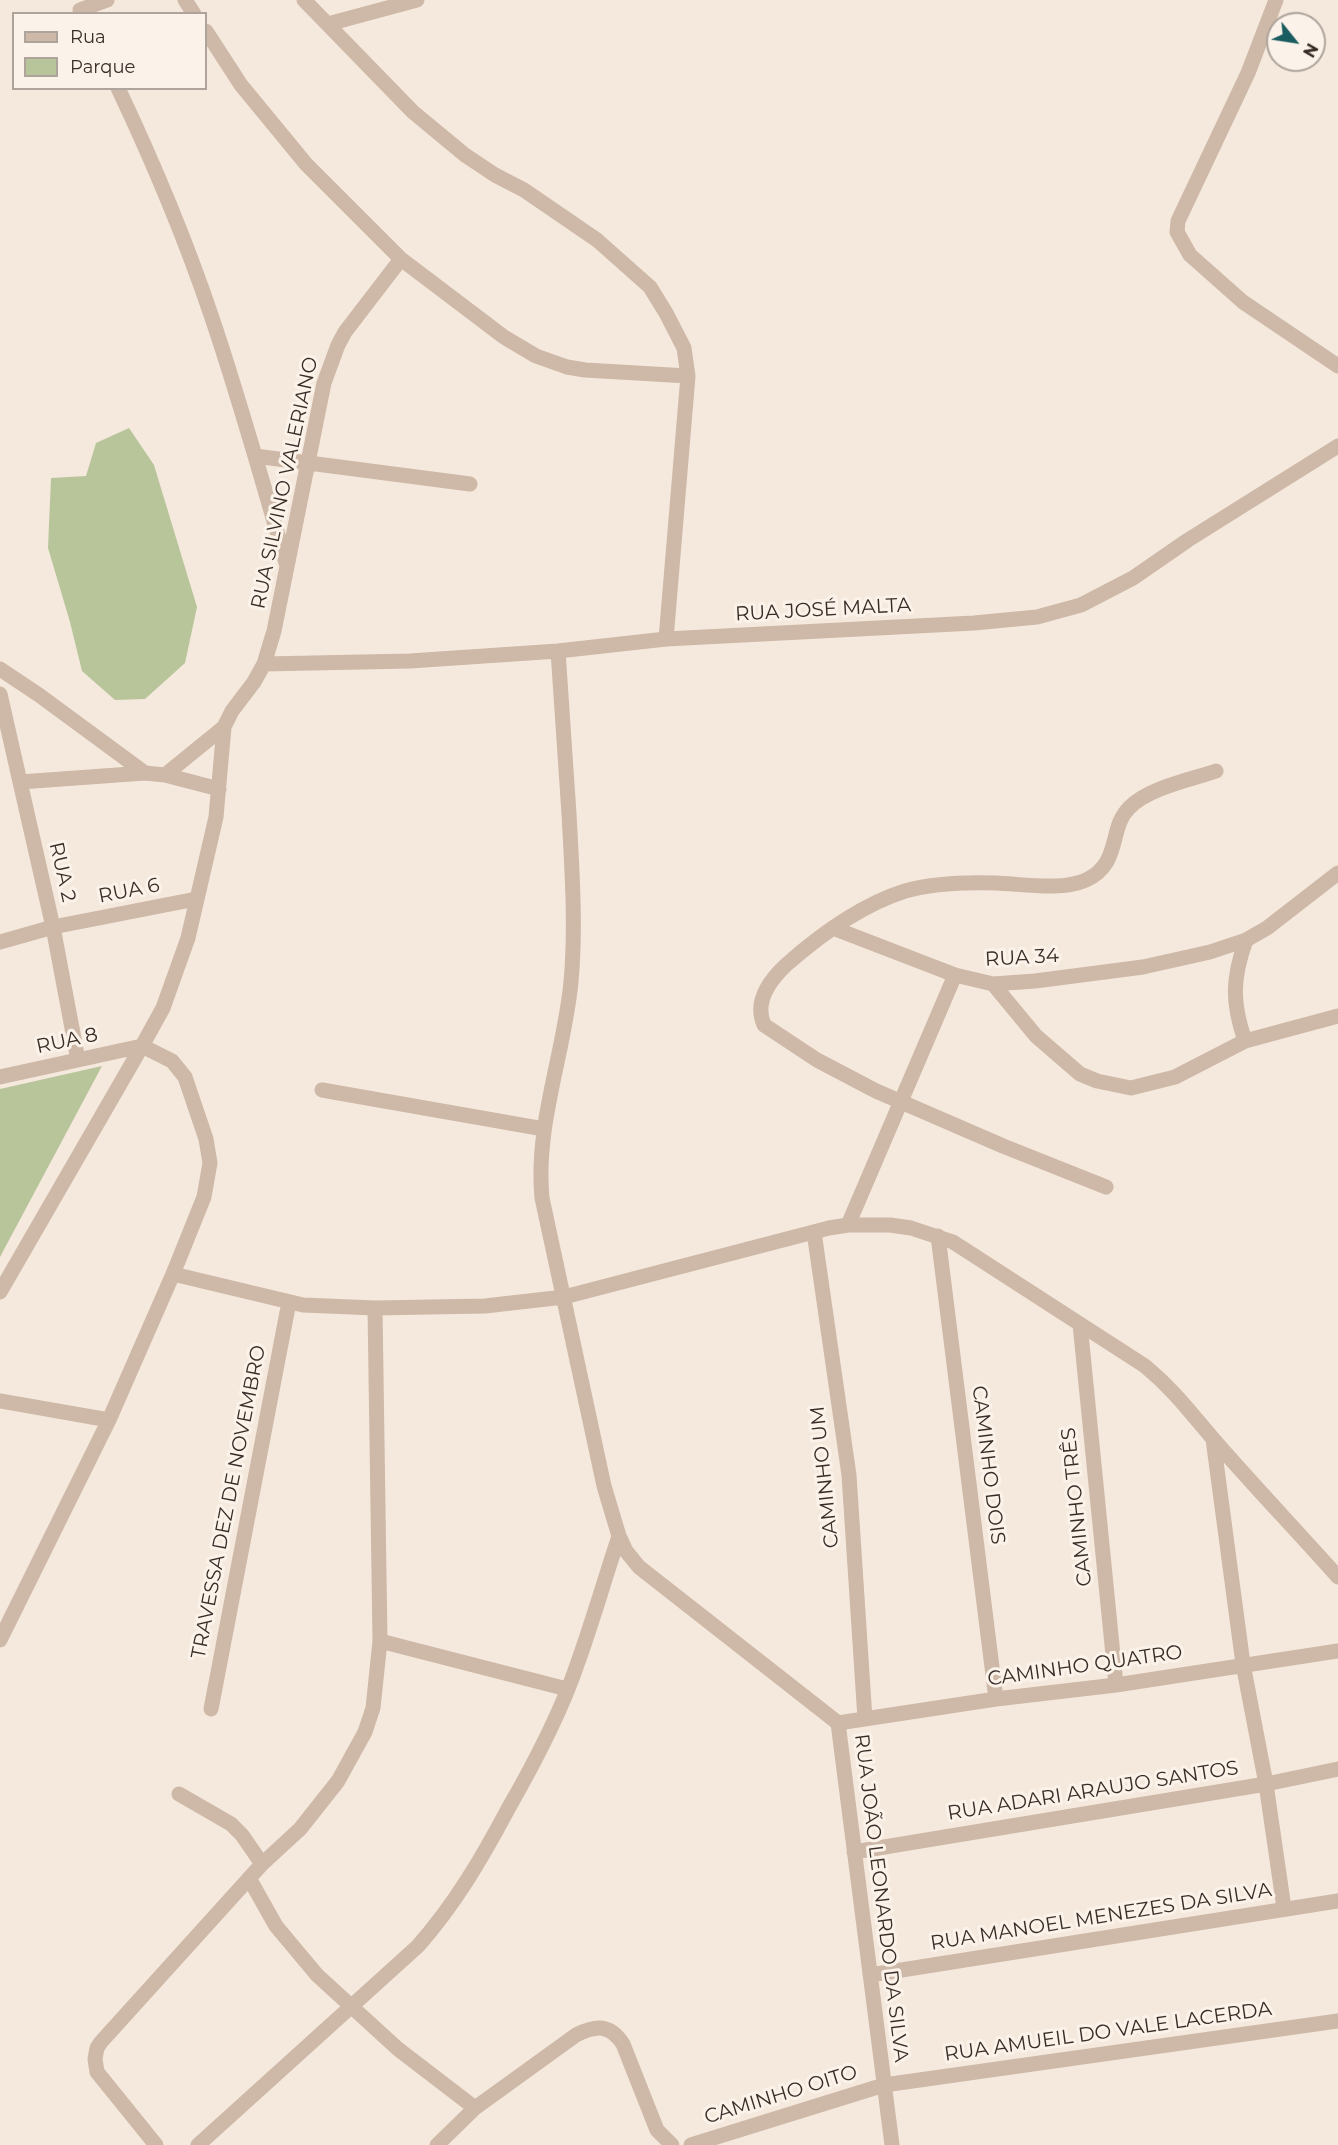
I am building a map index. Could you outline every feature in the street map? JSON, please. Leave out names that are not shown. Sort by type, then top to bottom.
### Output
[{"type":"street","points":[[79,8],[107,0]]},
{"type":"street","points":[[304,0],[413,112],[488,170],[524,190],[597,240],[650,287],[666,313],[684,348],[688,376],[666,639]]},
{"type":"street","points":[[328,24],[417,0]]},
{"type":"street","points":[[1276,0],[1248,73],[1178,221],[1177,232],[1190,255],[1244,302],[1338,366]]},
{"type":"street","points":[[207,33],[241,85],[306,164],[401,259],[504,337],[551,363],[585,370],[688,376]]},
{"type":"street","points":[[119,90],[176,222],[211,315],[287,566]]},
{"type":"street","name":"RUA SILVINO VALERIANO","points":[[224,728],[232,711],[254,682],[264,664],[274,631],[324,383],[338,345],[401,259]]},
{"type":"street","name":"RUA JOSÉ MALTA","points":[[264,664],[410,661],[558,651],[666,639],[974,623],[1036,617],[1081,605],[1133,578],[1188,540],[1338,446]]},
{"type":"street","points":[[255,456],[470,484]]},
{"type":"street","name":"RUA JOÃO LEONARDO DA SILVA","points":[[558,651],[573,882],[573,944],[565,1023],[540,1157],[542,1198],[604,1486],[619,1536],[626,1551],[639,1567],[838,1723],[892,2145]]},
{"type":"street","points":[[0,669],[145,773]]},
{"type":"street","name":"RUA 2","points":[[0,694],[53,927],[78,1060]]},
{"type":"street","points":[[165,775],[224,728]]},
{"type":"street","points":[[0,1292],[163,1008],[188,938],[210,849],[219,789],[224,728]]},
{"type":"street","points":[[1106,1187],[901,1102],[817,1060],[764,1025],[761,1018],[764,995],[779,972],[833,928],[871,904],[907,891],[937,885],[984,883],[1076,884],[1090,878],[1111,856],[1119,824],[1127,809],[1139,798],[1216,771]]},
{"type":"street","points":[[20,782],[145,773],[165,775],[219,789]]},
{"type":"street","name":"RUA 34","points":[[833,928],[955,975],[993,984],[1035,981],[1143,967],[1210,952],[1246,940],[1287,914],[1338,873]]},
{"type":"street","name":"RUA 6","points":[[0,942],[53,927],[196,899]]},
{"type":"street","points":[[1245,1041],[1237,1016],[1234,991],[1237,965],[1246,940]]},
{"type":"street","points":[[848,1225],[955,975]]},
{"type":"street","points":[[993,984],[1036,1036],[1080,1074],[1096,1081],[1131,1088],[1175,1077],[1245,1041],[1338,1016]]},
{"type":"street","points":[[0,1640],[109,1419],[204,1197],[210,1163],[206,1139],[182,1071],[172,1061],[142,1046]]},
{"type":"street","name":"RUA 8","points":[[0,1077],[142,1046]]},
{"type":"street","points":[[322,1090],[544,1129]]},
{"type":"street","points":[[173,1274],[289,1302],[326,1307],[485,1306],[564,1297],[848,1225],[890,1225],[911,1228],[938,1236],[972,1253],[1160,1378],[1338,1577]]},
{"type":"street","name":"CAMINHO UM","points":[[814,1232],[849,1475],[865,1719]]},
{"type":"street","name":"CAMINHO DOIS","points":[[938,1236],[996,1699]]},
{"type":"street","name":"TRAVESSA DEZ DE NOVEMBRO","points":[[211,1709],[289,1302]]},
{"type":"street","points":[[156,2145],[103,2080],[95,2066],[97,2048],[249,1878],[300,1829],[338,1780],[356,1749],[373,1708],[380,1641],[375,1308]]},
{"type":"street","name":"CAMINHO TRÊS","points":[[1080,1324],[1116,1685]]},
{"type":"street","points":[[0,1401],[109,1419]]},
{"type":"street","points":[[1213,1439],[1243,1664],[1266,1784],[1284,1908]]},
{"type":"street","points":[[198,2145],[352,2007],[418,1946],[441,1921],[530,1770],[578,1663],[619,1536]]},
{"type":"street","points":[[380,1641],[567,1689]]},
{"type":"street","name":"CAMINHO QUATRO","points":[[838,1723],[996,1699],[1116,1685],[1338,1651]]},
{"type":"street","name":"RUA ADARI ARAUJO SANTOS","points":[[854,1852],[1266,1784],[1338,1769]]},
{"type":"street","points":[[179,1794],[231,1824],[242,1835],[262,1864]]},
{"type":"street","points":[[249,1878],[276,1926],[317,1975],[398,2049],[475,2108]]},
{"type":"street","name":"RUA MANOEL MENEZES DA SILVA","points":[[870,1975],[1338,1900]]},
{"type":"street","name":"RUA AMUEIL DO VALE LACERDA","points":[[884,2085],[1338,2021]]},
{"type":"street","points":[[436,2145],[475,2108],[576,2035],[587,2030],[608,2029],[614,2032],[623,2044],[657,2130],[672,2145]]},
{"type":"street","name":"CAMINHO OITO","points":[[691,2145],[884,2085]]},
{"type":"green space","points":[[129,428],[154,465],[197,607],[185,663],[145,699],[115,700],[82,671],[48,548],[51,478],[86,476],[96,443]]},
{"type":"green space","points":[[102,1066],[0,1257],[0,1089]]}]
